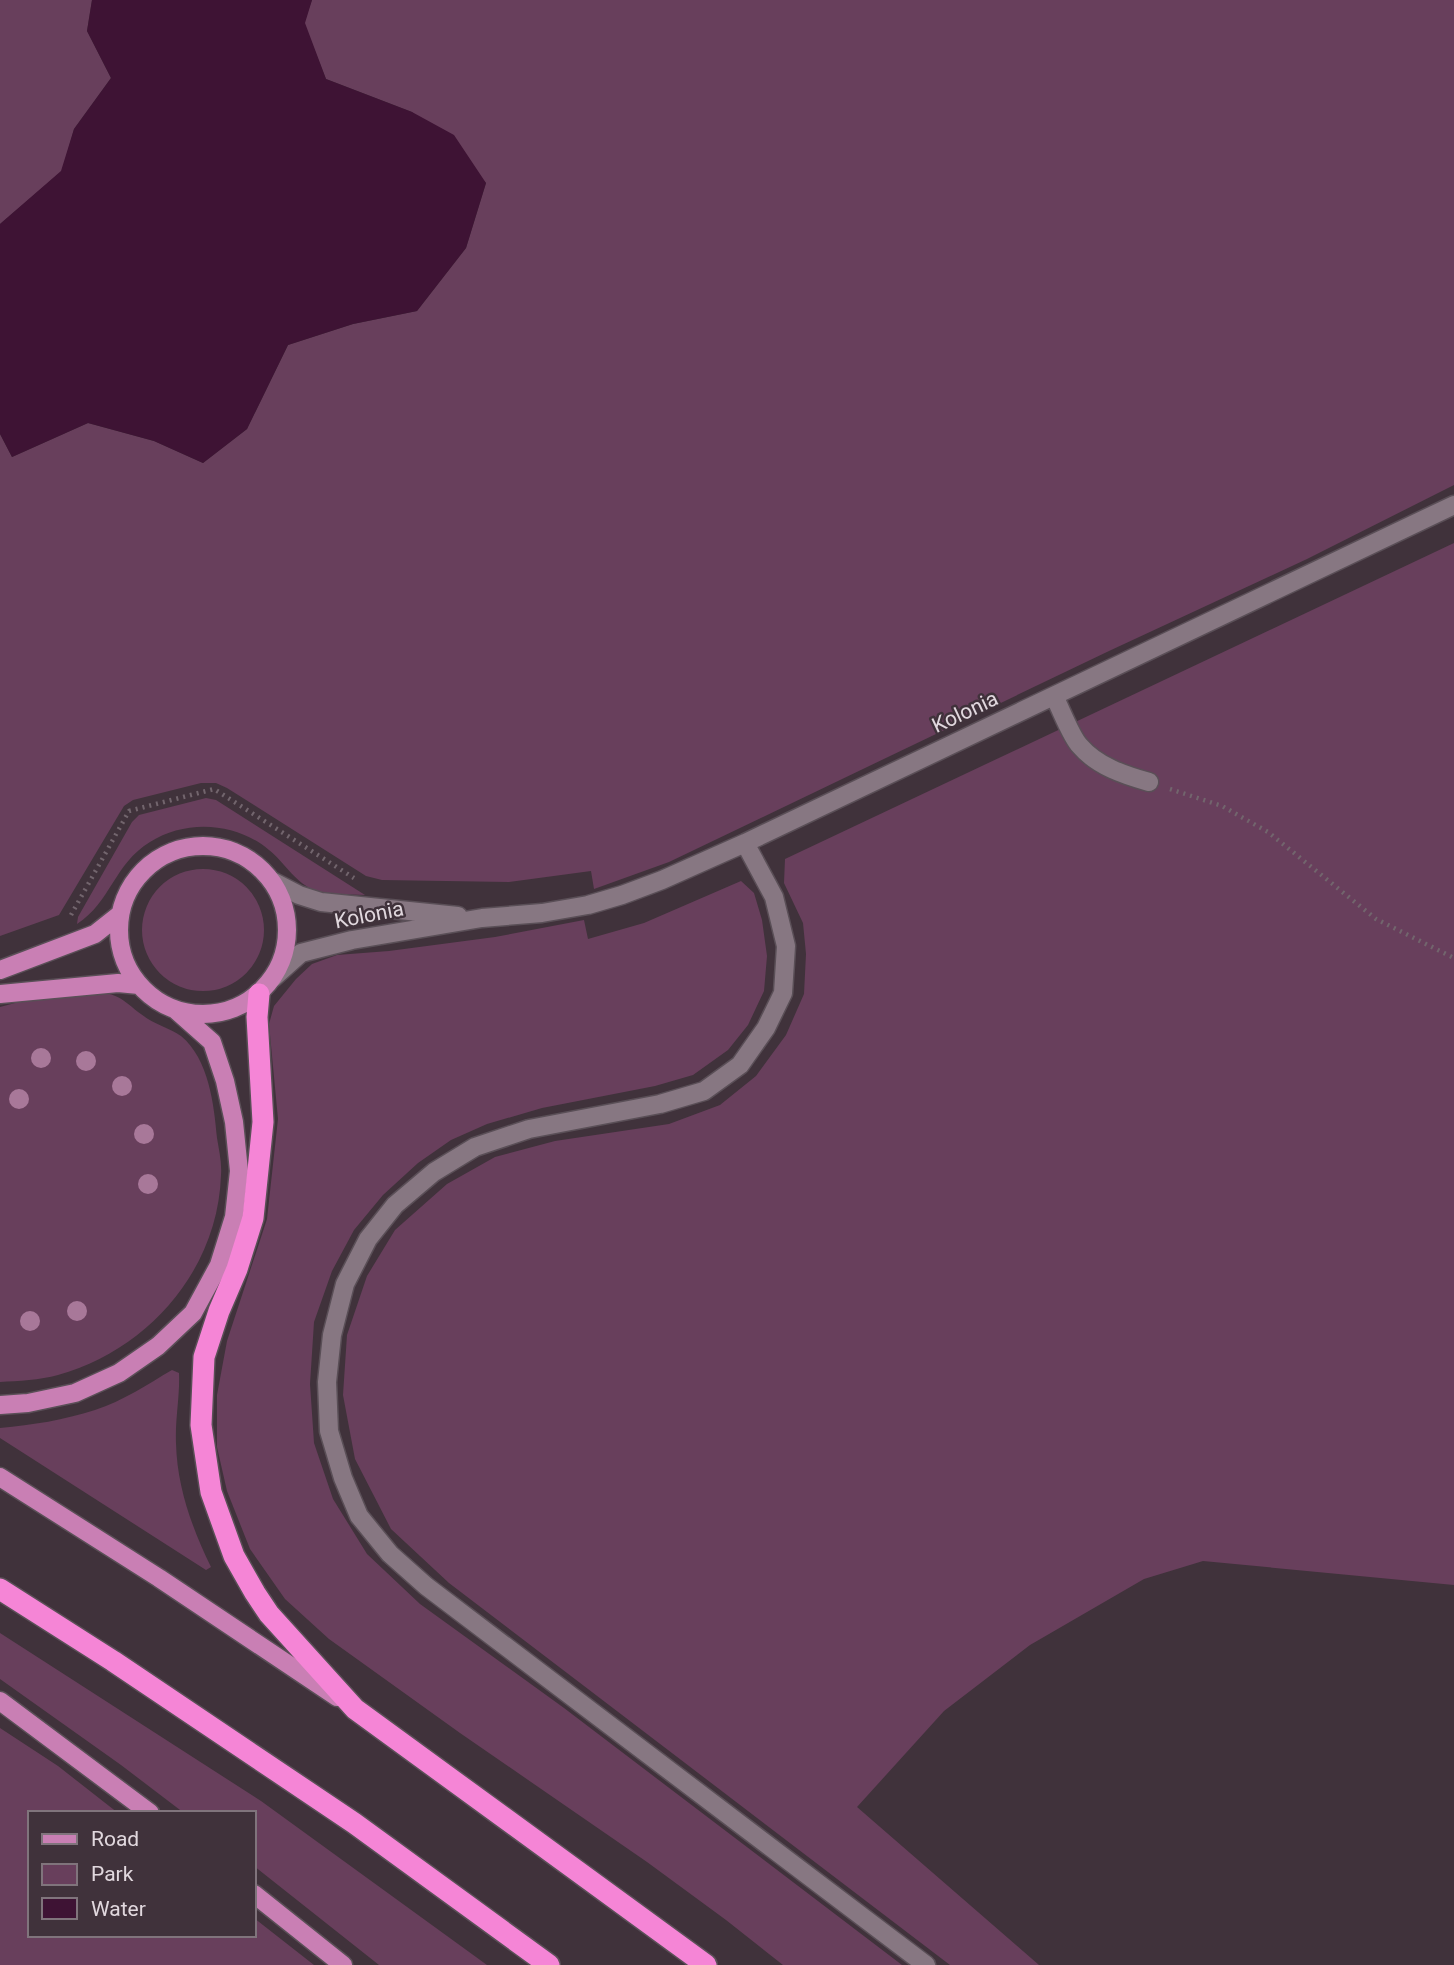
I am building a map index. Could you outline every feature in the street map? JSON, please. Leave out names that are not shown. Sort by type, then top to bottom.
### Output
[{"type":"highway","points":[[259,994],[257,1017],[263,1122],[253,1218],[204,1357],[201,1425],[211,1492],[234,1556],[270,1614],[355,1709],[706,1965]]},
{"type":"highway","points":[[0,1589],[113,1661],[354,1823],[549,1965]]},
{"type":"main road","points":[[0,1405],[28,1404],[75,1393],[119,1373],[159,1346],[193,1313],[219,1265],[234,1217],[239,1171],[234,1122],[225,1081],[212,1042],[177,1011],[157,1001],[139,985],[125,965],[118,940],[119,915],[129,888],[146,867],[171,851],[198,845],[226,849],[252,861],[272,881],[282,899],[287,919],[287,940],[282,959],[273,978],[259,994],[241,1006],[220,1013],[177,1011]]},
{"type":"main road","points":[[0,970],[95,934],[119,915]]},
{"type":"main road","points":[[0,994],[118,983],[139,985]]},
{"type":"main road","points":[[0,1476],[355,1709]]},
{"type":"main road","points":[[0,1701],[147,1811]]},
{"type":"main road","points":[[256,1896],[343,1965]]},
{"type":"street","name":"Kolonia","points":[[273,978],[301,953],[352,940],[482,918],[542,913],[588,905],[662,880],[1454,505]]},
{"type":"street","points":[[1054,696],[1078,745],[1100,763],[1125,775],[1149,782]]},
{"type":"street","points":[[745,843],[774,897],[786,946],[783,993],[766,1028],[740,1065],[704,1091],[660,1104],[529,1129],[475,1147],[434,1172],[396,1205],[368,1239],[345,1284],[332,1335],[327,1382],[329,1431],[343,1478],[359,1516],[390,1554],[426,1586],[926,1965]]},
{"type":"street","name":"Kolonia","points":[[272,881],[299,895],[321,902],[482,918]]},
{"type":"path","points":[[1149,782],[1222,806],[1268,832],[1376,919],[1454,958]]},
{"type":"green space","points":[[0,0],[92,0],[87,31],[111,78],[74,129],[62,171],[0,224]]},
{"type":"green space","points":[[312,0],[1454,0],[1454,485],[1307,559],[669,862],[594,889],[591,871],[509,882],[382,880],[366,876],[227,788],[216,783],[201,783],[133,800],[124,806],[59,915],[0,936],[0,434],[12,457],[88,423],[154,441],[203,463],[247,429],[288,345],[353,324],[417,311],[466,248],[486,183],[412,112],[326,79],[304,23]]},
{"type":"green space","points":[[1454,543],[1454,1585],[1203,1561],[1144,1579],[1030,1645],[944,1711],[857,1807],[1039,1965],[950,1965],[449,1583],[391,1529],[355,1459],[343,1395],[347,1335],[367,1276],[395,1230],[447,1184],[495,1157],[555,1141],[669,1124],[720,1105],[756,1076],[786,1035],[804,994],[806,954],[803,923],[784,883],[785,859]]},
{"type":"green space","points":[[206,798],[216,800],[365,895],[331,894],[312,889],[256,841],[226,829],[195,827],[164,835],[138,851],[98,905],[77,924],[78,917],[132,822],[139,815]]},
{"type":"green space","points":[[203,869],[226,873],[246,887],[260,907],[264,930],[260,953],[246,973],[226,987],[203,991],[180,987],[160,973],[146,953],[142,930],[146,907],[160,887],[180,873]]},
{"type":"green space","points":[[741,881],[754,893],[762,920],[767,956],[764,991],[748,1025],[728,1050],[693,1075],[655,1086],[542,1108],[487,1124],[451,1140],[418,1163],[383,1195],[354,1230],[332,1271],[314,1322],[310,1384],[314,1443],[333,1499],[367,1554],[420,1604],[564,1708],[902,1965],[783,1965],[647,1862],[329,1639],[285,1599],[250,1549],[227,1491],[217,1447],[217,1395],[227,1341],[267,1219],[278,1119],[269,1024],[274,1006],[296,979],[312,964],[337,955],[495,937],[584,920],[588,939],[644,923]]},
{"type":"green space","points":[[99,992],[121,999],[148,1019],[181,1036],[198,1057],[212,1097],[220,1156],[217,1210],[207,1243],[192,1273],[172,1301],[148,1326],[121,1347],[91,1363],[51,1377],[0,1382],[0,1007]]},
{"type":"green space","points":[[172,1370],[179,1373],[176,1434],[179,1475],[192,1522],[211,1567],[206,1570],[0,1438],[0,1428],[48,1422],[95,1410],[125,1397]]},
{"type":"green space","points":[[0,1633],[261,1801],[487,1965],[379,1965],[256,1868],[256,1811],[181,1811],[0,1679]]},
{"type":"green space","points":[[0,1728],[58,1766],[115,1811],[28,1811],[28,1937],[256,1937],[256,1920],[314,1965],[0,1965]]},
{"type":"water","points":[[92,0],[312,0],[305,23],[326,79],[412,112],[454,135],[486,183],[466,248],[417,311],[353,324],[288,345],[247,429],[203,463],[154,441],[88,423],[12,457],[0,434],[0,224],[61,171],[74,129],[111,78],[87,31]]}]
